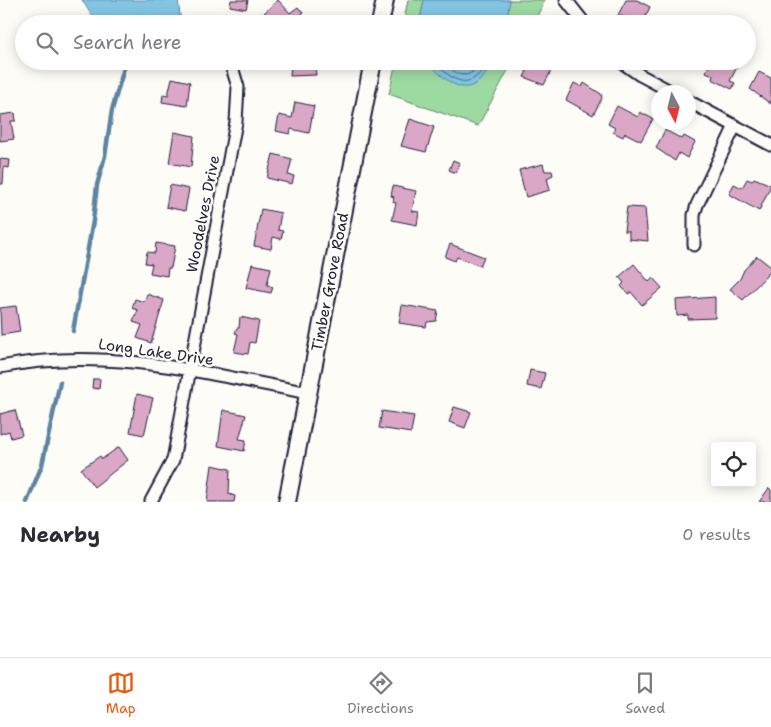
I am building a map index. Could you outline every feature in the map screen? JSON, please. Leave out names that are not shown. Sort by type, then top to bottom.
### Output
[{"type":"street","points":[[382,15],[385,0]]},
{"type":"street","points":[[566,0],[578,15]]},
{"type":"street","name":"Woodelves Drive","points":[[151,501],[172,460],[236,122],[238,87],[233,70]]},
{"type":"street","name":"Timber Grove Road","points":[[287,502],[371,70]]},
{"type":"street","points":[[633,70],[659,85]]},
{"type":"street","points":[[696,105],[771,145]]},
{"type":"street","points":[[694,244],[694,215],[697,205],[735,126]]},
{"type":"street","name":"Long Lake Drive","points":[[0,368],[45,360],[92,358],[142,362],[308,393]]},
{"type":"green space","points":[[408,0],[545,0],[538,15],[405,15]]},
{"type":"green space","points":[[394,70],[508,70],[478,126],[389,94]]},
{"type":"water","points":[[82,0],[178,0],[180,15],[91,15]]},
{"type":"water","points":[[424,0],[510,0],[508,15],[421,15]]},
{"type":"water","points":[[488,70],[478,82],[462,87],[445,79],[436,71]]},
{"type":"building","points":[[231,0],[248,0],[246,9],[230,6]]},
{"type":"building","points":[[278,0],[290,13],[298,7],[303,13],[301,15],[265,15],[264,13]]},
{"type":"building","points":[[626,0],[637,0],[650,7],[646,15],[618,15]]},
{"type":"building","points":[[290,70],[315,70],[316,75],[290,76]]},
{"type":"building","points":[[525,70],[552,70],[544,85],[524,77],[527,71]]},
{"type":"building","points":[[707,70],[736,70],[730,81],[735,83],[732,89],[712,79],[713,75],[706,72]]},
{"type":"building","points":[[759,72],[771,78],[771,104],[750,89]]},
{"type":"building","points":[[172,78],[190,82],[187,106],[162,102],[163,94],[168,95]]},
{"type":"building","points":[[574,83],[582,87],[584,83],[601,94],[602,98],[593,115],[566,100]]},
{"type":"building","points":[[295,102],[314,106],[309,133],[291,129],[290,134],[276,131],[279,115],[292,118]]},
{"type":"building","points":[[617,106],[638,117],[640,112],[651,118],[651,123],[641,141],[625,133],[623,137],[613,132],[615,128],[608,124]]},
{"type":"building","points":[[15,113],[16,121],[11,121],[14,139],[0,141],[0,115]]},
{"type":"building","points":[[410,119],[434,127],[426,152],[401,146]]},
{"type":"building","points":[[665,130],[682,139],[684,136],[695,142],[687,158],[679,153],[675,161],[656,148]]},
{"type":"building","points":[[174,132],[194,136],[191,167],[169,163]]},
{"type":"building","points":[[273,154],[292,159],[288,175],[294,176],[292,184],[267,178]]},
{"type":"building","points":[[0,159],[10,160],[9,168],[4,167],[3,184],[0,184]]},
{"type":"building","points":[[453,160],[460,163],[456,173],[449,170]]},
{"type":"building","points":[[543,164],[545,171],[552,171],[553,175],[547,178],[550,190],[526,197],[519,170]]},
{"type":"building","points":[[754,178],[771,185],[759,211],[729,194],[734,184],[742,188],[747,179],[752,181]]},
{"type":"building","points":[[170,185],[189,189],[185,211],[166,207]]},
{"type":"building","points":[[393,186],[416,191],[412,211],[419,212],[417,225],[392,220],[396,203],[393,202],[394,197],[391,196]]},
{"type":"building","points":[[627,207],[645,208],[648,241],[629,239],[629,231],[624,231]]},
{"type":"building","points":[[261,209],[281,213],[278,230],[283,231],[281,239],[273,237],[271,249],[254,246]]},
{"type":"building","points":[[156,243],[175,246],[171,268],[168,268],[167,276],[150,273],[152,264],[145,263],[147,252],[155,253]]},
{"type":"building","points":[[450,244],[484,257],[480,266],[457,257],[455,261],[445,257]]},
{"type":"building","points":[[757,256],[771,267],[771,271],[743,300],[730,289]]},
{"type":"building","points":[[252,264],[271,268],[267,285],[273,287],[271,293],[246,288]]},
{"type":"building","points":[[634,264],[649,282],[653,278],[662,288],[642,305],[631,292],[628,294],[621,286],[624,283],[619,277]]},
{"type":"building","points":[[147,294],[164,300],[151,343],[137,338],[142,325],[133,322],[138,310],[132,308],[135,299],[144,302]]},
{"type":"building","points":[[715,297],[715,318],[688,319],[688,315],[677,316],[676,300]]},
{"type":"building","points":[[402,305],[438,311],[436,321],[427,322],[426,327],[399,323]]},
{"type":"building","points":[[16,306],[20,332],[1,335],[0,308]]},
{"type":"building","points":[[240,317],[259,321],[255,343],[250,342],[248,354],[234,352],[238,334],[235,333],[237,328],[239,328]]},
{"type":"building","points":[[530,370],[545,373],[541,389],[527,386]]},
{"type":"building","points":[[93,379],[100,379],[99,389],[92,388]]},
{"type":"building","points":[[137,394],[153,398],[144,435],[130,432]]},
{"type":"building","points":[[454,407],[471,412],[465,428],[449,422]]},
{"type":"building","points":[[15,410],[22,435],[11,438],[9,431],[0,434],[0,414]]},
{"type":"building","points":[[223,410],[246,415],[239,439],[246,440],[244,451],[218,446]]},
{"type":"building","points":[[382,411],[414,416],[411,433],[379,428]]},
{"type":"building","points":[[119,447],[128,460],[94,487],[81,469],[100,456],[102,459]]},
{"type":"building","points":[[212,465],[230,469],[229,494],[235,496],[234,502],[207,502]]},
{"type":"building","points":[[769,488],[771,490],[771,502],[759,502]]},
{"type":"waterway","points":[[73,331],[93,221],[97,185],[105,156],[112,110],[123,70]]},
{"type":"waterway","points":[[27,502],[42,465],[60,382]]}]
